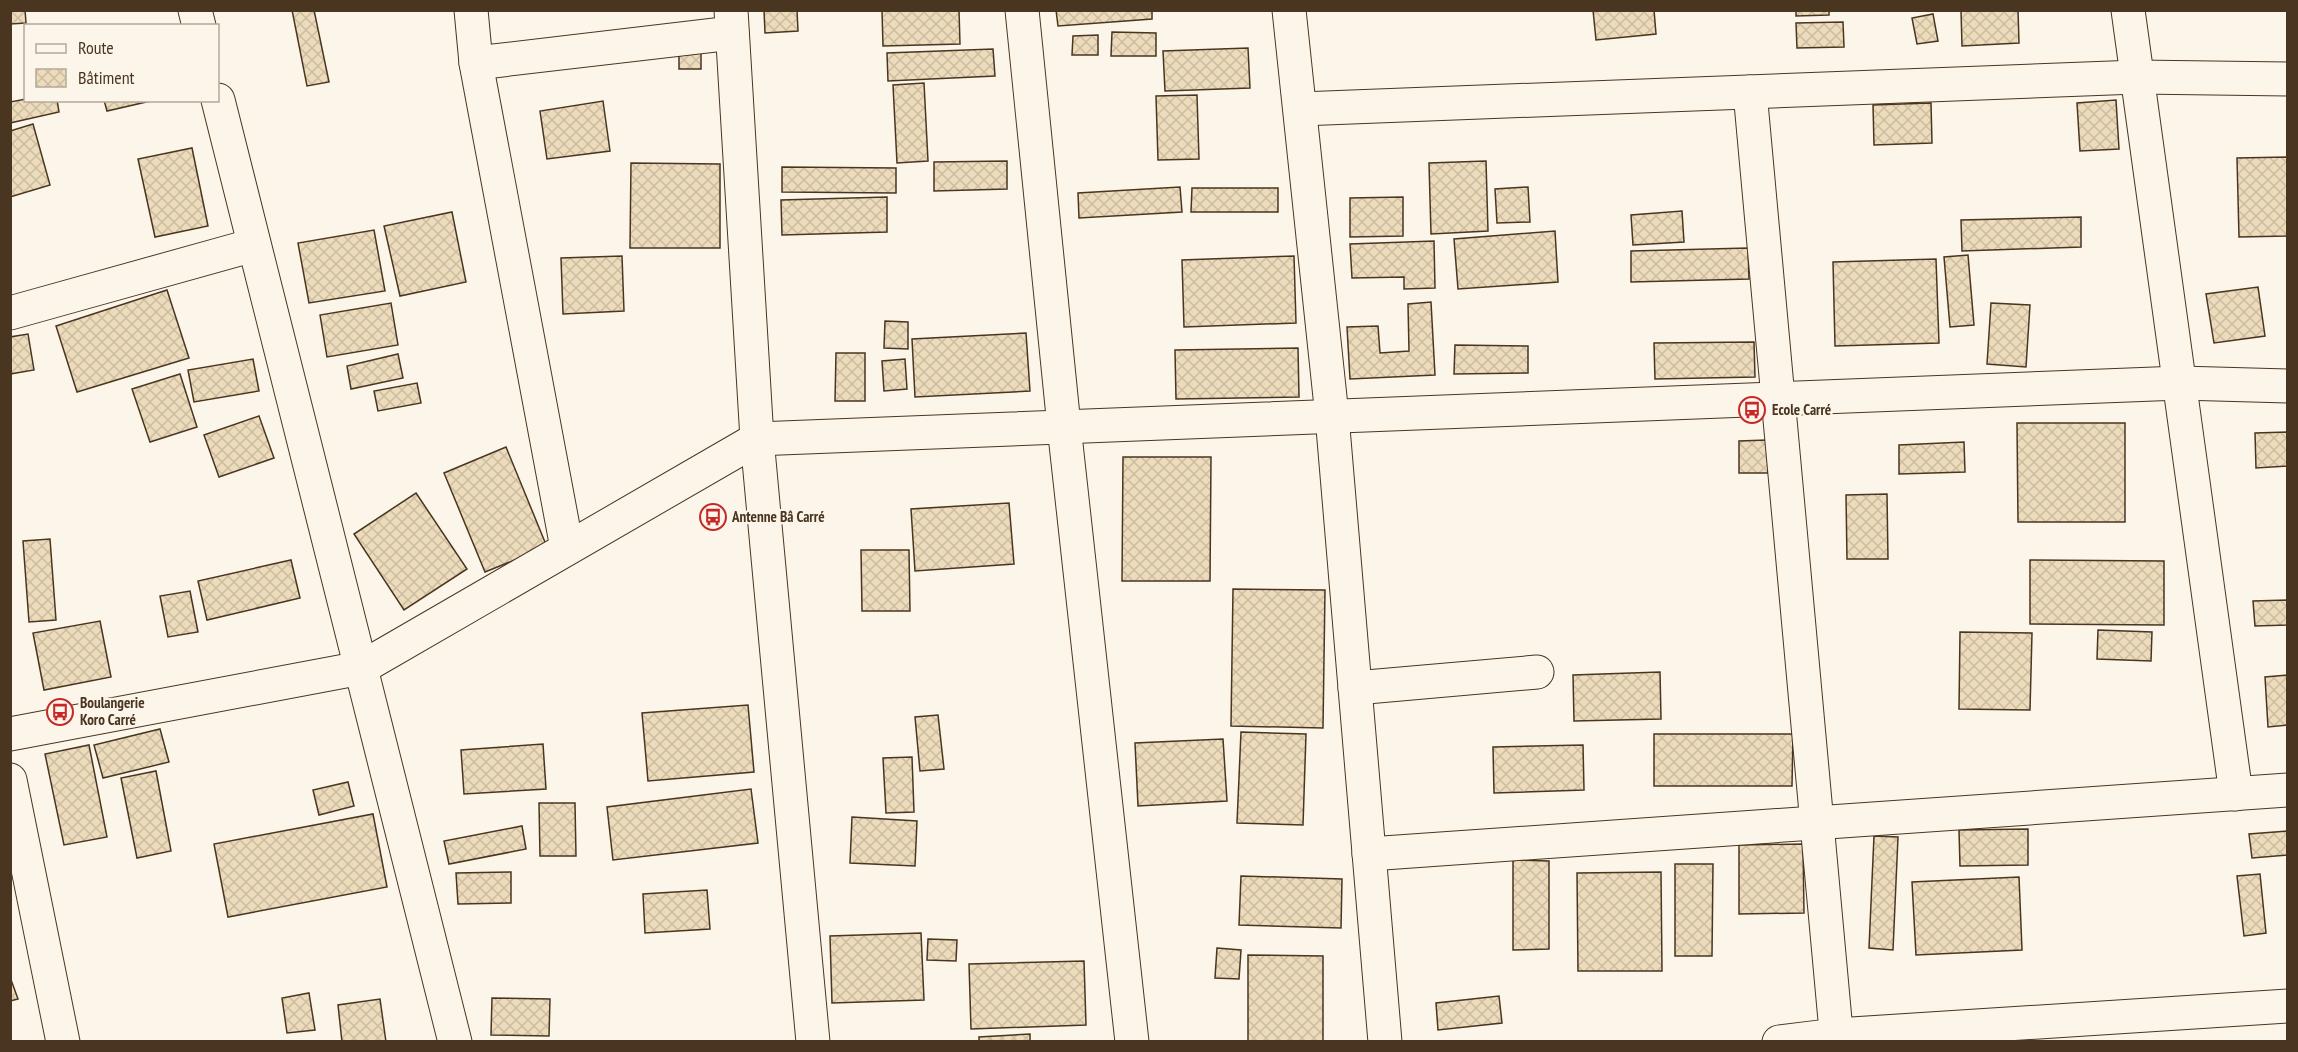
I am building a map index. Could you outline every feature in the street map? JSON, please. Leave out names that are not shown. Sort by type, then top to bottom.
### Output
[{"type":"street","points":[[471,10],[476,63],[567,548]]},
{"type":"street","points":[[1022,10],[1064,426],[1132,1041]]},
{"type":"street","points":[[1289,10],[1332,416],[1386,1041]]},
{"type":"street","points":[[2128,10],[2236,794]]},
{"type":"street","points":[[476,63],[731,22],[757,439],[813,1041]]},
{"type":"street","points":[[1299,109],[2137,77],[2288,79]]},
{"type":"street","points":[[1750,92],[1836,1038]]},
{"type":"street","points":[[218,102],[455,1041]]},
{"type":"street","points":[[10,313],[254,245]]},
{"type":"street","points":[[10,734],[361,668],[757,439],[2180,383],[2288,386]]},
{"type":"street","points":[[1355,688],[1537,672]]},
{"type":"street","points":[[10,780],[63,1041]]},
{"type":"street","points":[[1369,854],[2288,790]]},
{"type":"street","points":[[1779,1041],[2288,1006]]},
{"type":"building","points":[[10,10],[25,10],[26,23],[10,24]]},
{"type":"building","points":[[292,10],[314,10],[329,82],[307,86]]},
{"type":"building","points":[[764,10],[797,10],[798,31],[765,33]]},
{"type":"building","points":[[959,10],[960,44],[883,46],[882,11]]},
{"type":"building","points":[[1056,10],[1152,10],[1152,19],[1058,26]]},
{"type":"building","points":[[1593,10],[1654,10],[1656,34],[1596,40]]},
{"type":"building","points":[[1796,10],[1829,10],[1829,15],[1796,16]]},
{"type":"building","points":[[1961,10],[2018,10],[2019,43],[1962,46]]},
{"type":"building","points":[[1933,14],[1938,41],[1917,44],[1912,18]]},
{"type":"building","points":[[1843,22],[1844,47],[1797,48],[1796,23]]},
{"type":"building","points":[[1112,32],[1156,33],[1156,56],[1111,56]]},
{"type":"building","points":[[1098,35],[1098,55],[1072,55],[1073,36]]},
{"type":"building","points":[[1248,48],[1250,88],[1165,91],[1163,51]]},
{"type":"building","points":[[993,49],[995,76],[888,81],[887,53]]},
{"type":"building","points":[[701,52],[701,69],[679,69],[679,53]]},
{"type":"building","points":[[924,83],[928,161],[897,163],[893,85]]},
{"type":"building","points":[[1197,95],[1199,159],[1158,160],[1156,96]]},
{"type":"building","points":[[24,99],[24,102],[57,102],[59,112],[10,123],[10,102]]},
{"type":"building","points":[[2116,100],[2119,149],[2080,151],[2077,103]]},
{"type":"building","points":[[603,101],[610,151],[547,159],[540,111]]},
{"type":"building","points":[[105,102],[146,102],[107,111]]},
{"type":"building","points":[[1931,103],[1932,143],[1874,145],[1873,105]]},
{"type":"building","points":[[33,124],[50,185],[10,197],[10,131]]},
{"type":"building","points":[[192,148],[208,226],[155,237],[138,159]]},
{"type":"building","points":[[2288,157],[2288,236],[2239,237],[2237,158]]},
{"type":"building","points":[[1007,161],[1007,189],[934,191],[934,162]]},
{"type":"building","points":[[1486,161],[1488,231],[1431,234],[1429,163]]},
{"type":"building","points":[[631,163],[720,164],[720,248],[630,248]]},
{"type":"building","points":[[782,167],[896,168],[896,193],[782,192]]},
{"type":"building","points":[[1180,187],[1182,212],[1079,218],[1078,193]]},
{"type":"building","points":[[1528,187],[1530,222],[1497,223],[1495,189]]},
{"type":"building","points":[[1192,188],[1278,188],[1278,212],[1191,212]]},
{"type":"building","points":[[887,197],[887,232],[782,235],[781,200]]},
{"type":"building","points":[[1403,197],[1403,236],[1350,237],[1350,198]]},
{"type":"building","points":[[1682,211],[1684,242],[1633,245],[1631,215]]},
{"type":"building","points":[[452,212],[466,282],[400,296],[384,226]]},
{"type":"building","points":[[2081,217],[2081,247],[1962,251],[1961,220]]},
{"type":"building","points":[[374,230],[385,291],[309,303],[298,243]]},
{"type":"building","points":[[1555,231],[1558,282],[1458,289],[1454,239]]},
{"type":"building","points":[[1434,241],[1435,288],[1404,289],[1404,277],[1352,278],[1350,244]]},
{"type":"building","points":[[1748,248],[1749,279],[1631,282],[1631,251]]},
{"type":"building","points":[[1968,255],[1974,325],[1950,327],[1944,257]]},
{"type":"building","points":[[622,256],[624,311],[563,314],[561,258]]},
{"type":"building","points":[[1294,256],[1296,323],[1184,327],[1182,260]]},
{"type":"building","points":[[1936,259],[1939,343],[1835,346],[1833,262]]},
{"type":"building","points":[[2258,287],[2265,336],[2214,343],[2206,294]]},
{"type":"building","points":[[167,290],[189,358],[77,392],[56,326]]},
{"type":"building","points":[[1431,302],[1435,375],[1350,379],[1347,327],[1378,326],[1380,353],[1409,351],[1408,304]]},
{"type":"building","points":[[391,303],[398,345],[327,357],[320,315]]},
{"type":"building","points":[[1991,303],[2030,305],[2026,367],[1987,364]]},
{"type":"building","points":[[885,321],[908,322],[908,349],[884,348]]},
{"type":"building","points":[[1026,333],[1030,391],[915,397],[912,339]]},
{"type":"building","points":[[28,334],[34,370],[10,374],[10,337]]},
{"type":"building","points":[[1754,342],[1755,377],[1655,379],[1654,343]]},
{"type":"building","points":[[1455,345],[1528,346],[1528,373],[1454,374]]},
{"type":"building","points":[[1298,348],[1299,397],[1176,399],[1175,350]]},
{"type":"building","points":[[836,353],[865,353],[865,401],[835,401]]},
{"type":"building","points":[[398,354],[403,378],[351,389],[347,366]]},
{"type":"building","points":[[253,359],[259,391],[194,402],[188,370]]},
{"type":"building","points":[[905,359],[907,389],[884,391],[882,361]]},
{"type":"building","points":[[180,374],[197,427],[150,442],[132,389]]},
{"type":"building","points":[[417,383],[421,403],[378,411],[374,391]]},
{"type":"building","points":[[259,416],[274,458],[219,477],[204,435]]},
{"type":"building","points":[[2017,423],[2125,423],[2125,522],[2018,522]]},
{"type":"building","points":[[2288,432],[2288,466],[2256,468],[2255,433]]},
{"type":"building","points":[[1767,440],[1768,473],[1739,473],[1739,441]]},
{"type":"building","points":[[1964,442],[1965,472],[1899,474],[1899,445]]},
{"type":"building","points":[[506,447],[547,547],[485,572],[444,473]]},
{"type":"building","points":[[1123,457],[1211,457],[1210,581],[1122,581]]},
{"type":"building","points":[[416,493],[467,569],[404,610],[354,534]]},
{"type":"building","points":[[1887,494],[1888,559],[1847,559],[1846,495]]},
{"type":"building","points":[[1009,503],[1014,564],[915,571],[911,509]]},
{"type":"building","points":[[50,539],[56,620],[29,622],[23,541]]},
{"type":"building","points":[[861,550],[909,550],[910,611],[862,611]]},
{"type":"building","points":[[291,560],[300,598],[207,620],[198,581]]},
{"type":"building","points":[[2030,560],[2164,561],[2164,625],[2030,624]]},
{"type":"building","points":[[1233,589],[1325,590],[1323,728],[1231,726]]},
{"type":"building","points":[[190,591],[198,632],[168,637],[160,596]]},
{"type":"building","points":[[2288,600],[2288,625],[2255,626],[2253,601]]},
{"type":"building","points":[[100,621],[111,677],[44,690],[33,633]]},
{"type":"building","points":[[2098,630],[2152,632],[2151,661],[2097,659]]},
{"type":"building","points":[[1960,632],[2032,633],[2030,710],[1959,709]]},
{"type":"building","points":[[1660,672],[1661,719],[1574,721],[1573,675]]},
{"type":"building","points":[[2288,675],[2288,725],[2268,727],[2265,677]]},
{"type":"building","points":[[748,705],[754,772],[648,781],[642,713]]},
{"type":"building","points":[[938,715],[944,769],[920,771],[915,717]]},
{"type":"building","points":[[160,729],[169,762],[103,778],[94,745]]},
{"type":"building","points":[[1241,732],[1306,734],[1303,825],[1237,823]]},
{"type":"building","points":[[1654,734],[1793,734],[1792,786],[1654,786]]},
{"type":"building","points":[[1223,739],[1227,801],[1138,806],[1135,743]]},
{"type":"building","points":[[543,744],[546,789],[464,794],[461,750]]},
{"type":"building","points":[[89,745],[107,837],[64,845],[45,754]]},
{"type":"building","points":[[1583,745],[1584,790],[1494,793],[1493,747]]},
{"type":"building","points":[[912,757],[914,812],[886,813],[883,758]]},
{"type":"building","points":[[156,771],[171,851],[137,858],[121,778]]},
{"type":"building","points":[[348,782],[354,806],[319,815],[313,790]]},
{"type":"building","points":[[751,789],[758,843],[613,860],[607,807]]},
{"type":"building","points":[[539,803],[575,803],[576,856],[540,856]]},
{"type":"building","points":[[373,814],[387,887],[228,917],[214,844]]},
{"type":"building","points":[[852,817],[917,821],[915,866],[850,863]]},
{"type":"building","points":[[522,826],[526,849],[449,864],[444,841]]},
{"type":"building","points":[[2028,829],[2028,865],[1960,866],[1959,830]]},
{"type":"building","points":[[2288,831],[2288,855],[2252,858],[2249,834]]},
{"type":"building","points":[[1874,836],[1898,837],[1893,950],[1869,948]]},
{"type":"building","points":[[1803,844],[1804,913],[1739,914],[1739,845]]},
{"type":"building","points":[[1513,860],[1549,861],[1549,949],[1513,950]]},
{"type":"building","points":[[1675,864],[1713,864],[1712,956],[1675,956]]},
{"type":"building","points":[[511,872],[511,903],[458,904],[456,873]]},
{"type":"building","points":[[1661,872],[1662,971],[1578,971],[1577,873]]},
{"type":"building","points":[[2260,874],[2266,933],[2244,936],[2237,876]]},
{"type":"building","points":[[1241,876],[1342,879],[1341,928],[1239,925]]},
{"type":"building","points":[[2019,877],[2022,950],[1916,955],[1912,882]]},
{"type":"building","points":[[707,890],[710,929],[645,933],[643,894]]},
{"type":"building","points":[[921,933],[924,1000],[832,1003],[830,936]]},
{"type":"building","points":[[928,939],[957,940],[956,961],[927,960]]},
{"type":"building","points":[[1217,948],[1241,950],[1239,979],[1215,978]]},
{"type":"building","points":[[1248,955],[1323,956],[1323,1042],[1248,1042]]},
{"type":"building","points":[[1084,961],[1086,1025],[971,1029],[969,964]]},
{"type":"building","points":[[10,977],[18,999],[10,1001]]},
{"type":"building","points":[[309,993],[315,1030],[287,1033],[282,998]]},
{"type":"building","points":[[1499,996],[1502,1023],[1438,1030],[1436,1003]]},
{"type":"building","points":[[492,998],[550,999],[549,1036],[491,1035]]},
{"type":"building","points":[[380,999],[386,1042],[342,1042],[338,1005]]},
{"type":"building","points":[[1030,1034],[1030,1042],[979,1042],[979,1037]]},
{"type":"place","name":"Ecole Carré","points":[[1752,410]]},
{"type":"place","name":"Antenne Bâ Carré","points":[[713,517]]},
{"type":"place","name":"Boulangerie Koro Carré","points":[[60,712]]}]
